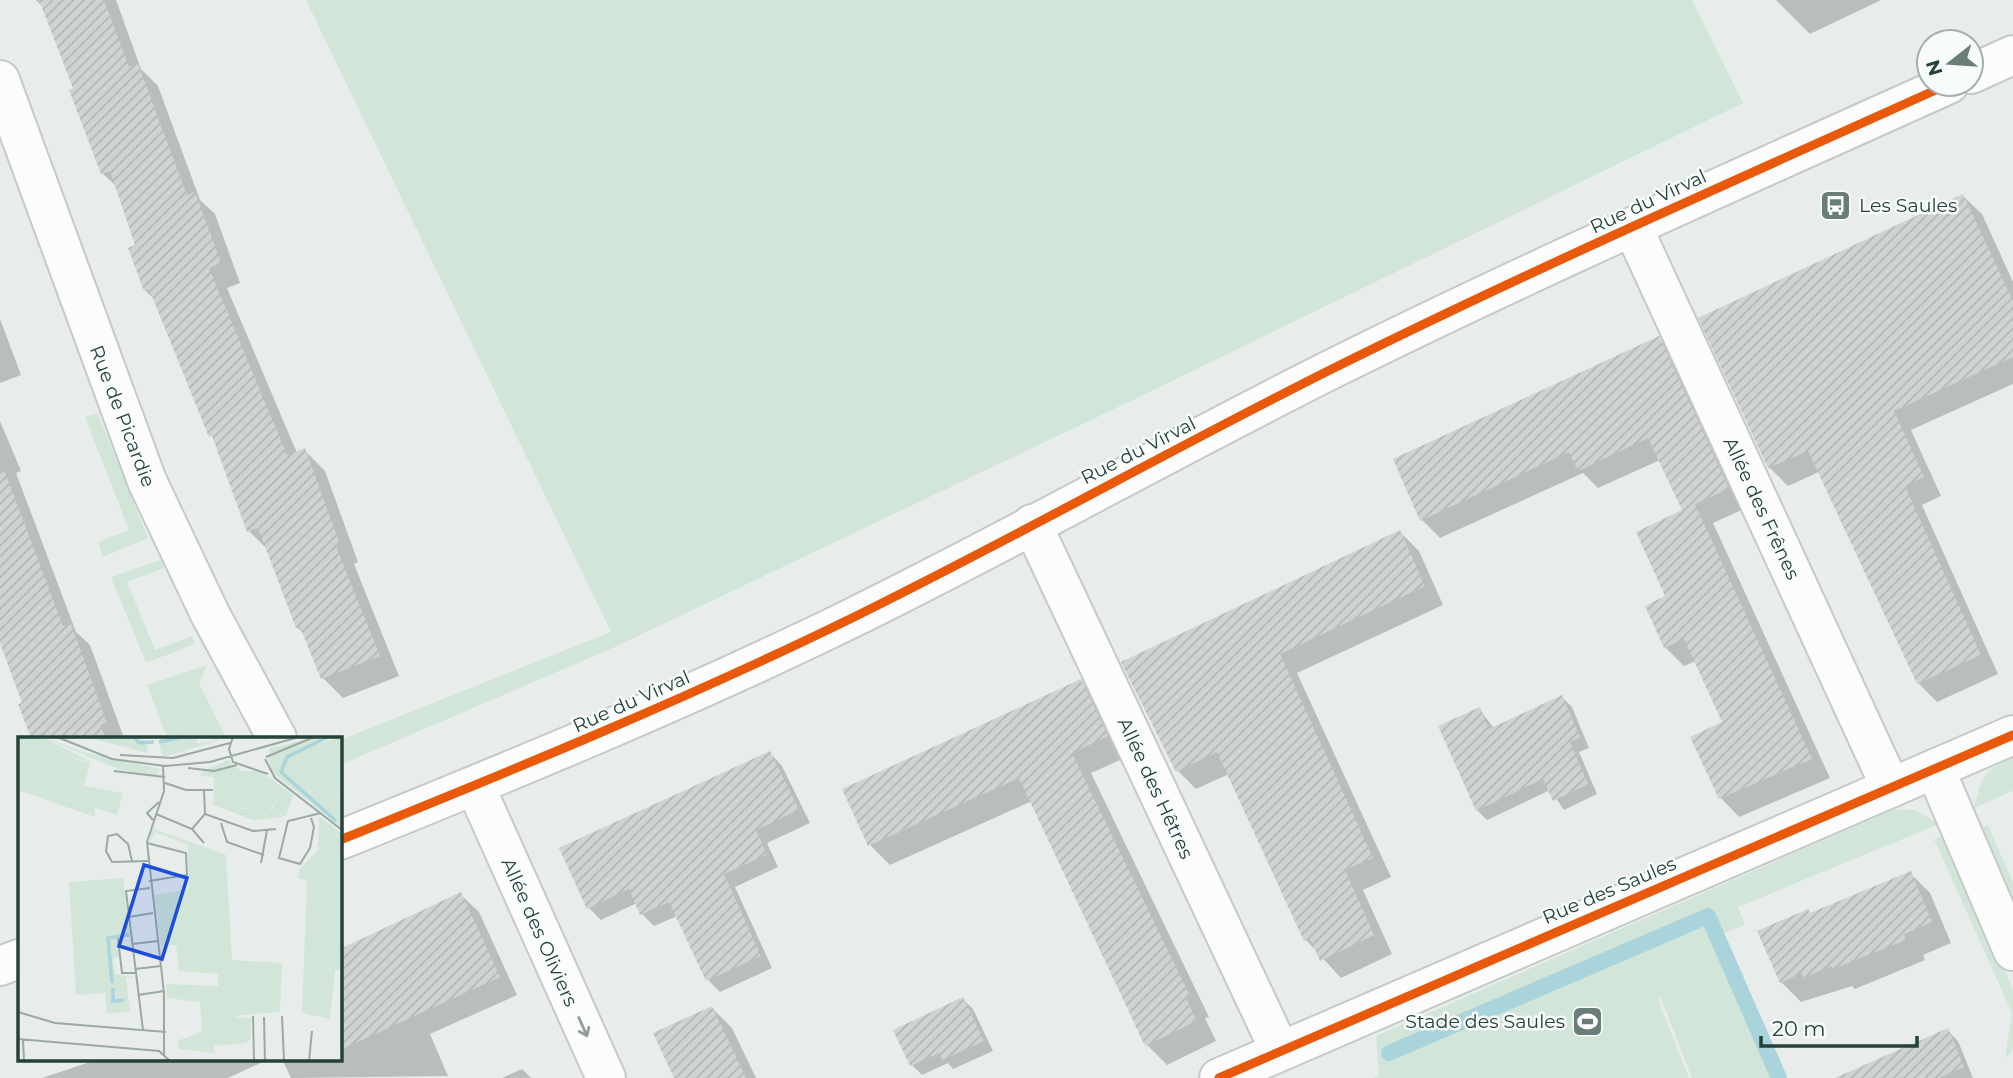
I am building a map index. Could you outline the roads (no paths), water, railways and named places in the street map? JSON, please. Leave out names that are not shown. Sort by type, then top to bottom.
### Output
[{"type":"street","points":[[1985,68],[2013,55]]},
{"type":"street","name":"Rue de Picardie","points":[[0,80],[147,481],[210,614],[276,737]]},
{"type":"street","name":"Rue du Virval","points":[[341,840],[700,690],[850,618],[1331,370],[1918,98]]},
{"type":"street","name":"Allée des Frênes","points":[[1633,228],[1891,788]]},
{"type":"street","name":"Allée des Hêtres","points":[[1032,524],[1280,1051]]},
{"type":"street","name":"Rue des Saules","points":[[1219,1078],[2013,735]]},
{"type":"street","points":[[1934,769],[2013,951]]},
{"type":"street","name":"Allée des Oliviers","points":[[475,786],[606,1078]]},
{"type":"street","points":[[0,966],[18,959]]},
{"type":"waterway","points":[[1389,1053],[1708,916],[1779,1078]]},
{"type":"place","name":"Les Saules","points":[[1836,205]]},
{"type":"place","name":"Stade des Saules","points":[[1588,1021]]}]
